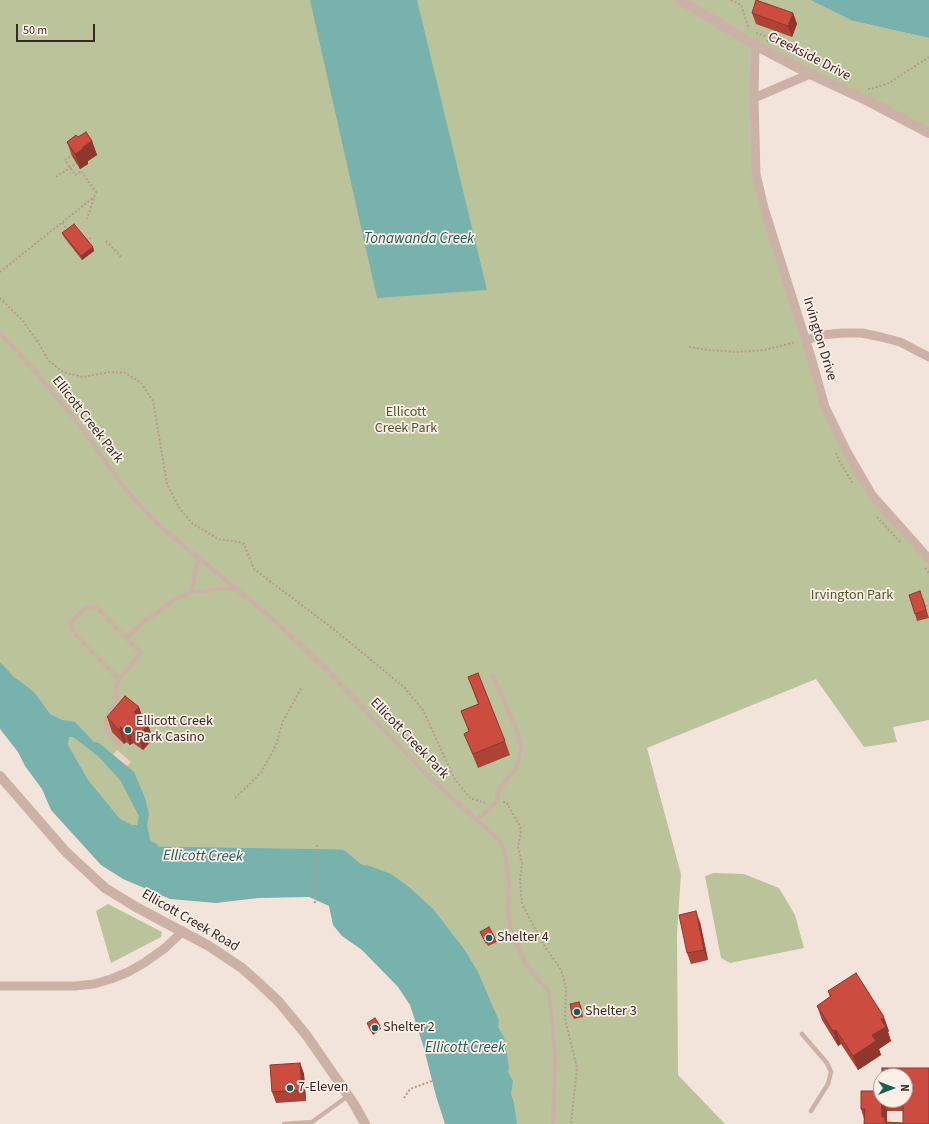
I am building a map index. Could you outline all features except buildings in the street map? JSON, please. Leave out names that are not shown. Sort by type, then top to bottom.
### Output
[{"type":"street","name":"Creekside Drive","points":[[680,0],[755,45],[929,133]]},
{"type":"street","name":"Irvington Drive","points":[[755,45],[754,98],[756,174],[764,208],[806,340],[825,407],[847,452],[872,495],[929,559]]},
{"type":"street","points":[[754,98],[810,74]]},
{"type":"street","points":[[806,340],[823,335],[862,333],[900,342],[929,357]]},
{"type":"street","name":"Ellicott Creek Road","points":[[0,776],[66,852],[105,888],[136,907],[210,946],[242,968],[279,1002],[307,1036],[348,1096],[365,1124]]},
{"type":"street","points":[[0,986],[75,986],[94,984],[111,979],[144,963],[165,948],[183,932]]},
{"type":"lane","name":"Ellicott Creek Park","points":[[0,334],[36,372],[80,426],[126,490],[150,517],[198,559],[274,620],[328,670],[430,778],[497,838],[504,849],[509,885],[508,909],[511,930],[525,962],[549,992],[555,1056],[553,1124]]},
{"type":"lane","points":[[191,592],[198,559]]},
{"type":"lane","points":[[126,638],[140,625],[163,608],[191,592],[236,588]]},
{"type":"lane","points":[[119,679],[73,632],[70,623],[84,609],[96,607],[141,653],[119,679],[116,689],[117,695],[107,718],[106,730],[121,746]]},
{"type":"lane","points":[[477,820],[497,801],[498,791],[517,767],[521,748],[515,726],[493,676]]},
{"type":"lane","points":[[117,695],[122,699]]},
{"type":"lane","points":[[802,1034],[827,1063],[831,1072],[828,1084],[812,1111]]},
{"type":"lane","points":[[284,1124],[312,1122],[348,1096]]},
{"type":"path","points":[[731,0],[741,5],[750,31],[794,45],[801,49],[807,60],[814,63]]},
{"type":"path","points":[[865,88],[871,89],[889,83],[929,57]]},
{"type":"path","points":[[73,154],[65,160],[75,175],[82,170],[96,192],[88,218]]},
{"type":"path","points":[[56,177],[77,163]]},
{"type":"path","points":[[0,272],[94,197]]},
{"type":"path","points":[[62,223],[70,232]]},
{"type":"path","points":[[86,241],[91,238]]},
{"type":"path","points":[[106,241],[121,257]]},
{"type":"path","points":[[689,347],[737,352],[764,350],[806,340]]},
{"type":"path","points":[[925,606],[929,605]]},
{"type":"path","points":[[235,798],[261,773],[276,745],[283,721],[302,687]]},
{"type":"path","points":[[315,903],[317,843]]},
{"type":"path","points":[[404,1098],[410,1089],[442,1080]]},
{"type":"green space","name":"Ellicott Creek Park","points":[[0,0],[810,0],[853,21],[929,38],[929,135],[755,45],[756,174],[825,407],[872,495],[929,559],[929,720],[893,727],[897,742],[864,747],[816,679],[647,748],[681,874],[677,933],[678,1075],[725,1124],[476,1124],[444,946],[340,859],[155,856],[53,751],[0,678]]},
{"type":"green space","points":[[714,873],[744,874],[779,888],[795,915],[804,948],[730,963],[721,958],[705,876]]},
{"type":"green space","points":[[108,904],[162,932],[161,937],[111,963],[96,911]]},
{"type":"shaded area","points":[[117,750],[131,762],[125,768],[112,756]]},
{"type":"water","name":"Tonawanda Creek","points":[[310,0],[417,0],[487,290],[377,298]]},
{"type":"water","points":[[810,0],[929,0],[929,38],[853,21]]},
{"type":"water","name":"Ellicott Creek","points":[[0,662],[14,677],[34,692],[50,714],[62,720],[75,722],[94,742],[99,743],[134,772],[145,798],[149,815],[147,825],[150,839],[155,846],[177,859],[198,864],[235,862],[244,856],[283,855],[337,861],[370,866],[391,874],[409,887],[433,909],[464,949],[478,972],[499,1021],[498,1027],[504,1037],[509,1067],[508,1072],[513,1081],[511,1094],[517,1124],[445,1124],[410,1005],[398,987],[362,950],[342,936],[333,925],[329,906],[309,897],[258,898],[216,903],[170,899],[123,879],[101,865],[51,810],[42,789],[25,766],[18,752],[0,729]],"holes":[[[69,737],[73,737],[98,756],[120,780],[139,816],[137,825],[132,825],[120,819],[88,780],[68,745]]]},
{"type":"waterway","name":"Ellicott Creek","points":[[150,851],[155,856],[340,859],[364,879]]},
{"type":"place","name":"Ellicott Creek Park Casino","points":[[128,730]]},
{"type":"place","name":"Shelter 4","points":[[489,938]]},
{"type":"place","name":"Shelter 3","points":[[577,1012]]},
{"type":"place","name":"Shelter 2","points":[[375,1028]]},
{"type":"place","name":"7-Eleven","points":[[290,1088]]},
{"type":"park label","name":"Irvington Park","points":[[852,596]]}]
